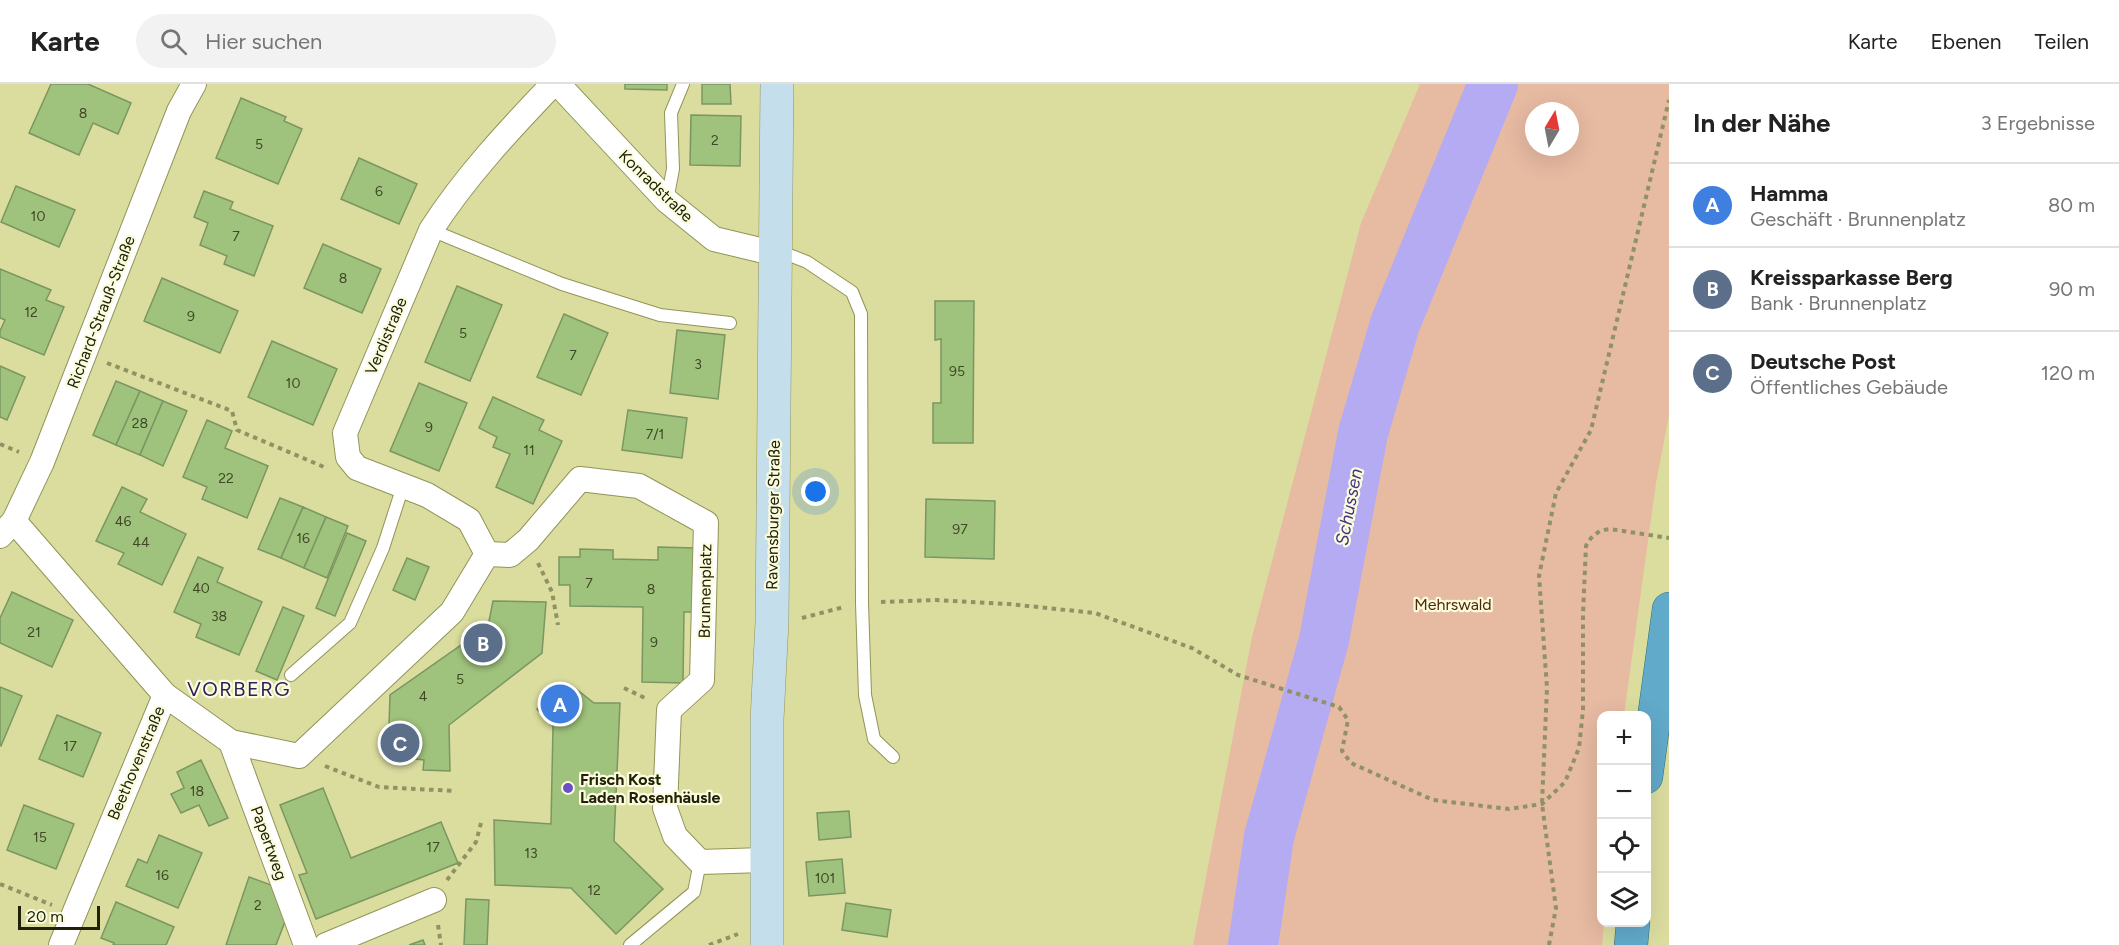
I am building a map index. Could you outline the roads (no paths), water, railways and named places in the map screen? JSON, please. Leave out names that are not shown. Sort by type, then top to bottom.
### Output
[{"type":"highway","points":[[1649,765],[1669,609]]},
{"type":"highway","points":[[1631,945],[1633,927]]},
{"type":"main road","name":"Ravensburger Straße","points":[[754,939],[766,860],[767,720],[772,622],[777,84]]},
{"type":"street","name":"Richard-Strauß-Straße","points":[[7,529],[42,462],[179,111],[194,84]]},
{"type":"street","name":"Verdistraße","points":[[402,486],[357,468],[348,457],[345,433],[431,230],[502,137],[553,84]]},
{"type":"street","name":"Konradstraße","points":[[558,84],[667,201],[714,239],[760,250],[775,250]]},
{"type":"street","name":"Brunnenplatz","points":[[487,554],[510,555],[528,540],[580,479],[639,486],[706,524],[702,680],[669,710],[665,808],[675,836],[700,862]]},
{"type":"street","points":[[165,695],[231,742],[299,756],[452,612],[487,554],[469,520],[427,495],[402,486]]},
{"type":"street","name":"Beethovenstraße","points":[[7,529],[165,695],[61,945]]},
{"type":"street","name":"Papertweg","points":[[231,742],[306,945]]},
{"type":"street","points":[[700,862],[766,860]]},
{"type":"street","points":[[326,945],[434,900]]},
{"type":"lane","points":[[667,201],[673,169],[670,113],[683,84]]},
{"type":"lane","points":[[431,230],[561,284],[660,315],[730,323]]},
{"type":"lane","points":[[775,250],[807,262],[852,292],[861,314],[861,603],[865,695],[874,739],[893,757]]},
{"type":"lane","points":[[291,675],[350,623],[383,548],[402,486]]},
{"type":"lane","points":[[630,945],[694,892],[700,862]]},
{"type":"waterway","name":"Schussen","points":[[1253,945],[1269,837],[1324,640],[1363,433],[1395,324],[1493,84]]},
{"type":"place","name":"Kreissparkasse Berg","points":[[483,643]]},
{"type":"place","name":"Hamma","points":[[560,704]]},
{"type":"place","name":"Deutsche Post","points":[[400,743]]},
{"type":"place","name":"Frisch Kost Laden Rosenhäusle","points":[[568,788]]},
{"type":"district","name":"VORBERG","points":[[239,689]]},
{"type":"park label","name":"Mehrswald","points":[[1453,604]]}]
